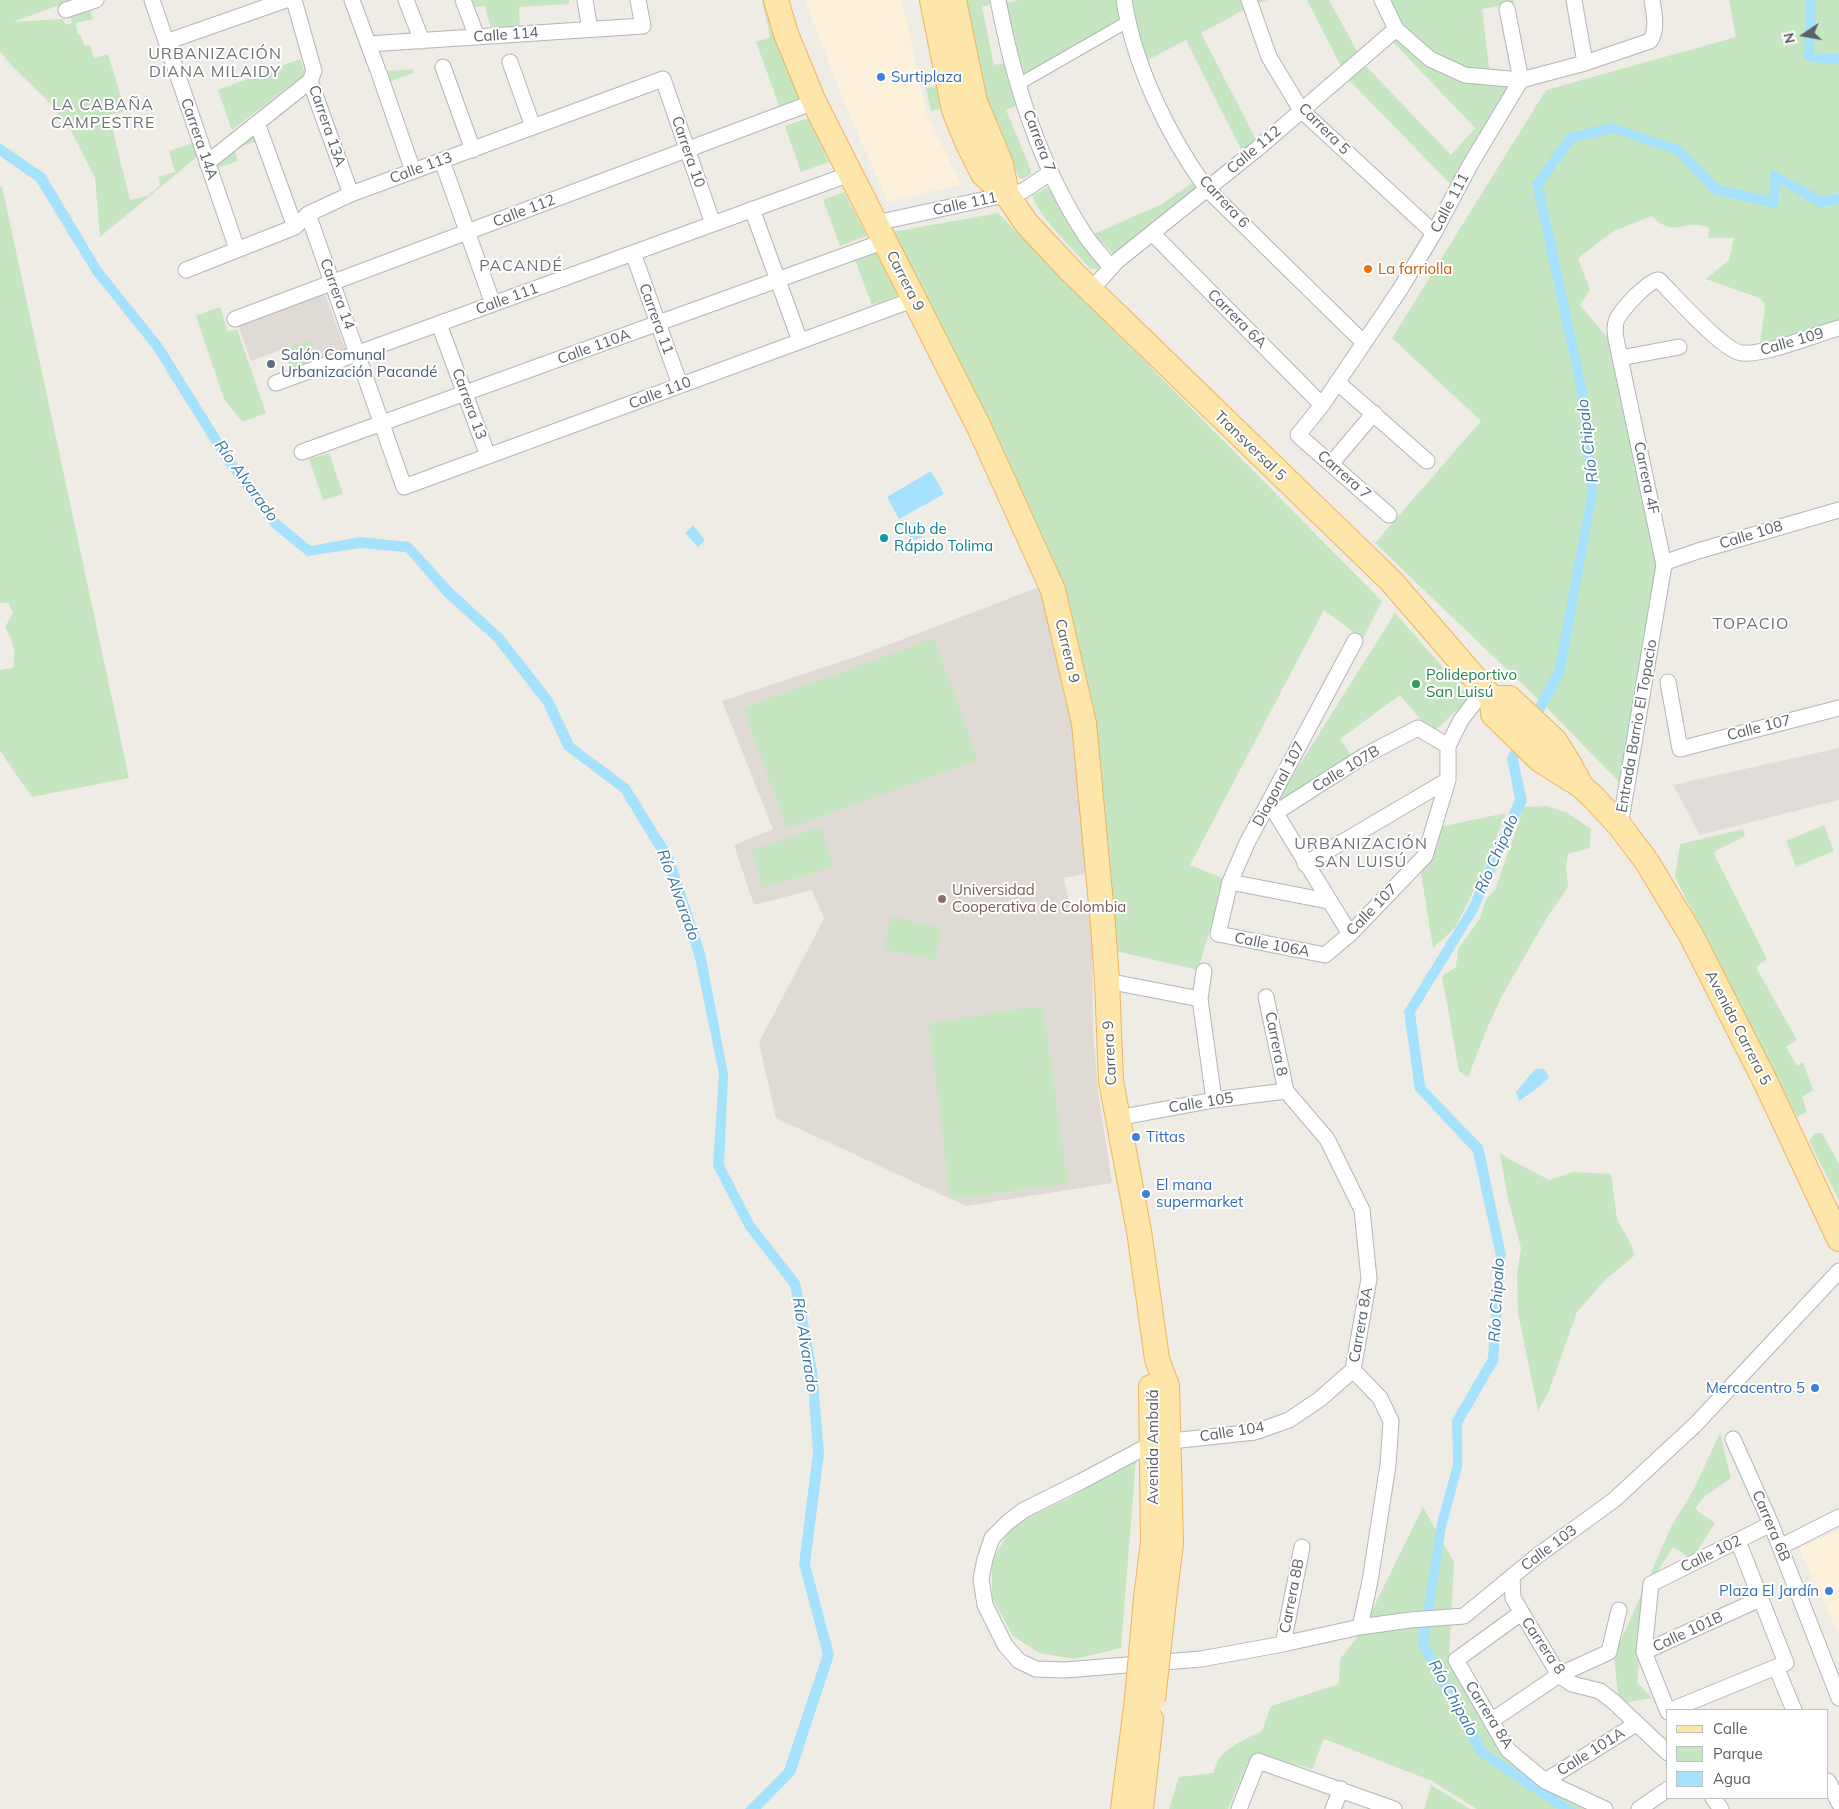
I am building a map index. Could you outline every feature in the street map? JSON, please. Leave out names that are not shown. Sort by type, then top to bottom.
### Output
[{"type":"main road","name":"Carrera 9","points":[[776,0],[786,34],[814,102],[979,427],[1054,590],[1084,723],[1107,981],[1111,1081],[1116,1118],[1139,1231],[1157,1359]]},
{"type":"main road","points":[[932,0],[954,110],[983,174],[1007,195]]},
{"type":"main road","points":[[954,0],[975,102],[1001,164],[1007,195]]},
{"type":"main road","name":"Transversal 5","points":[[1007,195],[1027,224],[1091,290],[1391,581],[1494,700],[1540,760],[1580,785],[1620,826]]},
{"type":"main road","name":"Transversal 5","points":[[1494,700],[1555,741],[1580,785]]},
{"type":"main road","name":"Avenida Carrera 5","points":[[1620,826],[1647,862],[1691,935],[1766,1083],[1839,1239]]},
{"type":"main road","name":"Avenida Ambalá","points":[[1141,1809],[1145,1700],[1155,1599],[1153,1542],[1167,1386],[1157,1359]]},
{"type":"main road","name":"Avenida Ambalá","points":[[1123,1809],[1145,1700]]},
{"type":"street","points":[[66,10],[96,0]]},
{"type":"street","name":"Carrera 14A","points":[[152,0],[237,249]]},
{"type":"street","points":[[166,42],[286,0]]},
{"type":"street","name":"Carrera 13A","points":[[294,0],[314,71],[310,80],[351,194]]},
{"type":"street","points":[[352,0],[413,171]]},
{"type":"street","points":[[406,0],[422,41]]},
{"type":"street","points":[[463,0],[477,37]]},
{"type":"street","points":[[584,0],[590,29]]},
{"type":"street","name":"Calle 114","points":[[368,44],[643,26],[638,0]]},
{"type":"street","name":"Carrera 7","points":[[998,0],[1006,43],[1029,121],[1050,173],[1086,236],[1111,268]]},
{"type":"street","name":"Carrera 6","points":[[1124,0],[1127,22],[1141,64],[1165,121],[1198,177],[1364,343]]},
{"type":"street","name":"Carrera 5","points":[[1249,0],[1269,57],[1302,110],[1434,233]]},
{"type":"street","points":[[1382,0],[1396,29],[1430,59],[1465,75],[1521,80],[1585,64],[1650,41],[1654,36],[1655,29],[1652,0]]},
{"type":"street","points":[[1574,0],[1585,64]]},
{"type":"street","points":[[1507,9],[1521,80]]},
{"type":"street","points":[[1019,84],[1127,22]]},
{"type":"street","name":"Calle 112","points":[[1091,290],[1117,261],[1257,149],[1396,29]]},
{"type":"street","points":[[510,62],[533,127]]},
{"type":"street","points":[[443,67],[473,150]]},
{"type":"street","points":[[207,163],[310,80]]},
{"type":"street","name":"Calle 113","points":[[186,270],[295,227],[308,214],[351,194],[663,80]]},
{"type":"street","name":"Carrera 10","points":[[663,80],[713,224]]},
{"type":"street","name":"Calle 111","points":[[1298,435],[1322,405],[1364,343],[1434,233],[1470,165],[1521,80]]},
{"type":"street","name":"Calle 112","points":[[235,319],[814,102]]},
{"type":"street","points":[[256,123],[295,227]]},
{"type":"street","points":[[442,161],[493,304]]},
{"type":"street","name":"Calle 111","points":[[880,232],[1023,191],[1050,173]]},
{"type":"street","name":"Calle 111","points":[[276,383],[850,174]]},
{"type":"street","points":[[752,210],[800,341]]},
{"type":"street","name":"Carrera 14","points":[[308,214],[404,487]]},
{"type":"street","name":"Calle 110A","points":[[302,452],[778,280],[880,232]]},
{"type":"street","name":"Carrera 6A","points":[[1152,232],[1322,405]]},
{"type":"street","name":"Carrera 11","points":[[633,253],[680,385]]},
{"type":"street","name":"Calle 109","points":[[1615,330],[1618,319],[1640,291],[1656,280],[1659,280],[1718,339],[1737,352],[1759,352],[1839,328]]},
{"type":"street","name":"Calle 110","points":[[404,487],[914,299]]},
{"type":"street","name":"Carrera 13","points":[[439,324],[488,456]]},
{"type":"street","name":"Carrera 4F","points":[[1615,330],[1664,565],[1654,626]]},
{"type":"street","points":[[1620,358],[1680,347]]},
{"type":"street","points":[[1337,382],[1427,461]]},
{"type":"street","points":[[1331,464],[1374,413]]},
{"type":"street","name":"Carrera 7","points":[[1298,435],[1389,515]]},
{"type":"street","name":"Calle 108","points":[[1664,565],[1669,561],[1698,550],[1839,510]]},
{"type":"street","name":"Entrada Barrio El Topacio","points":[[1620,826],[1654,626]]},
{"type":"street","name":"Diagonal 107","points":[[1218,934],[1230,882],[1247,842],[1272,808],[1356,641]]},
{"type":"street","name":"Calle 107","points":[[1668,682],[1680,749],[1839,708]]},
{"type":"street","points":[[1305,864],[1448,780],[1448,746],[1461,720],[1494,700]]},
{"type":"street","name":"Calle 107B","points":[[1272,808],[1418,728],[1448,746]]},
{"type":"street","name":"Calle 107","points":[[1325,955],[1350,934],[1425,856],[1448,780]]},
{"type":"street","points":[[1272,808],[1350,934]]},
{"type":"street","points":[[1230,882],[1328,900]]},
{"type":"street","name":"Calle 106A","points":[[1218,934],[1325,955]]},
{"type":"street","points":[[1204,972],[1200,999],[1214,1100]]},
{"type":"street","points":[[1107,981],[1200,999]]},
{"type":"street","name":"Carrera 8","points":[[1266,997],[1286,1091]]},
{"type":"street","name":"Calle 105","points":[[1116,1118],[1214,1100],[1286,1091]]},
{"type":"street","name":"Carrera 8A","points":[[1286,1091],[1327,1139],[1362,1210],[1369,1279],[1353,1370],[1380,1398],[1391,1421],[1388,1465],[1370,1581],[1360,1627]]},
{"type":"street","name":"Calle 103","points":[[1161,1442],[1024,1510],[1008,1522],[992,1538],[981,1579],[985,1605],[1005,1645],[1019,1661],[1036,1669],[1065,1670],[1175,1662],[1283,1644],[1360,1627],[1410,1620],[1464,1616],[1628,1488],[1696,1424],[1839,1271]]},
{"type":"street","name":"Calle 104","points":[[1161,1442],[1255,1432],[1289,1420],[1320,1399],[1353,1370]]},
{"type":"street","name":"Carrera 6B","points":[[1733,1439],[1772,1524],[1839,1698]]},
{"type":"street","points":[[1780,1547],[1839,1517]]},
{"type":"street","name":"Calle 102","points":[[1644,1652],[1651,1584],[1772,1524]]},
{"type":"street","points":[[1738,1541],[1760,1599],[1794,1709]]},
{"type":"street","name":"Carrera 8B","points":[[1283,1644],[1302,1547]]},
{"type":"street","name":"Carrera 8","points":[[1512,1577],[1512,1598],[1559,1674],[1572,1684],[1600,1691],[1666,1751]]},
{"type":"street","name":"Calle 101B","points":[[1644,1652],[1760,1599]]},
{"type":"street","points":[[1491,1721],[1559,1674],[1609,1652],[1619,1610]]},
{"type":"street","name":"Carrera 8A","points":[[1521,1613],[1456,1660],[1508,1750],[1545,1780],[1605,1809]]},
{"type":"street","points":[[1644,1652],[1668,1709]]},
{"type":"street","points":[[1674,1709],[1781,1665]]},
{"type":"street","name":"Calle 101A","points":[[1545,1780],[1636,1724]]},
{"type":"street","points":[[1239,1809],[1258,1761],[1394,1809]]},
{"type":"street","points":[[1829,1784],[1839,1802]]},
{"type":"street","points":[[1333,1809],[1341,1789]]},
{"type":"street","points":[[1638,1809],[1666,1790]]},
{"type":"shaded area","points":[[805,0],[902,0],[926,113],[961,184],[888,202],[844,102]]},
{"type":"shaded area","points":[[325,294],[346,351],[291,370],[283,349],[251,361],[238,325]]},
{"type":"shaded area","name":"Universidad Cooperativa de Colombia","points":[[1039,587],[1076,725],[1092,872],[1064,878],[1069,904],[1092,907],[1093,1032],[1098,1091],[1112,1183],[966,1206],[776,1118],[759,1042],[824,919],[812,890],[754,905],[734,845],[773,829],[722,701],[867,653]]},
{"type":"shaded area","points":[[1839,748],[1839,800],[1700,835],[1673,785]]},
{"type":"shaded area","name":"Plaza El Jardín","points":[[1839,1530],[1839,1635],[1799,1548]]},
{"type":"green space","points":[[0,0],[73,0],[13,22],[63,19],[66,25],[72,23],[70,16],[90,10],[93,19],[76,23],[78,35],[81,35],[84,46],[90,45],[94,58],[108,54],[125,111],[109,115],[130,200],[148,196],[160,185],[158,177],[175,172],[169,151],[193,143],[198,156],[100,237],[95,178],[70,129],[47,100],[11,65],[0,51]]},
{"type":"green space","points":[[471,0],[569,0],[569,4],[519,7],[520,28],[491,29],[485,6],[473,7]]},
{"type":"green space","points":[[762,0],[766,0],[800,100],[780,108],[756,42],[770,37]]},
{"type":"green space","points":[[965,0],[992,0],[992,4],[982,7],[994,65],[1004,63],[1016,106],[1006,110],[1031,170],[1031,174],[1023,179],[1019,178],[990,109],[980,76]]},
{"type":"green space","points":[[1020,0],[1268,0],[1255,4],[1201,33],[1261,149],[1248,163],[1186,40],[1144,62],[1131,26],[1024,85],[1004,3]]},
{"type":"green space","points":[[1307,0],[1329,0],[1364,64],[1451,155],[1475,128],[1392,41],[1384,0],[1513,0],[1514,3],[1482,9],[1490,75],[1527,80],[1461,195],[1347,78]]},
{"type":"green space","points":[[1729,0],[1839,0],[1839,324],[1759,349],[1765,308],[1764,303],[1759,298],[1706,279],[1729,260],[1734,238],[1708,238],[1709,228],[1701,225],[1667,226],[1652,216],[1614,231],[1578,258],[1590,290],[1580,305],[1606,336],[1615,334],[1664,560],[1623,786],[1547,708],[1375,543],[1481,421],[1392,338],[1546,90],[1736,37]]},
{"type":"green space","points":[[300,59],[305,74],[232,130],[218,90]]},
{"type":"green space","points":[[412,69],[414,73],[391,81],[387,71]]},
{"type":"green space","points":[[936,86],[941,109],[931,111],[926,88]]},
{"type":"green space","points":[[808,118],[829,162],[801,172],[785,126]]},
{"type":"green space","points":[[254,132],[257,141],[234,149],[238,161],[215,169],[214,165]]},
{"type":"green space","points":[[1202,176],[1211,190],[1113,254],[1094,234],[1162,204]]},
{"type":"green space","points":[[2,186],[129,778],[32,797],[0,751],[0,670],[13,668],[14,656],[12,642],[5,627],[13,613],[8,602],[0,603],[0,187]]},
{"type":"green space","points":[[1048,187],[1099,265],[1098,269],[1091,269],[1057,232],[1034,201],[1033,195]]},
{"type":"green space","points":[[844,192],[867,236],[840,246],[823,200]]},
{"type":"green space","points":[[998,213],[1382,601],[1363,639],[1324,610],[1190,865],[1225,879],[1198,970],[1111,950],[1086,691],[892,232]]},
{"type":"green space","points":[[876,252],[898,296],[872,305],[855,260]]},
{"type":"green space","points":[[220,307],[228,332],[237,329],[266,413],[242,422],[224,399],[196,316]]},
{"type":"green space","points":[[310,340],[317,361],[291,370],[284,349]]},
{"type":"green space","points":[[329,453],[343,494],[323,500],[309,459]]},
{"type":"green space","points":[[1395,613],[1470,698],[1432,733],[1400,695],[1340,739],[1352,757],[1271,810]]},
{"type":"green space","points":[[934,638],[978,760],[787,829],[743,708]]},
{"type":"green space","points":[[1546,806],[1566,812],[1591,829],[1590,848],[1568,854],[1566,866],[1568,887],[1545,921],[1503,994],[1468,1077],[1459,1071],[1442,976],[1456,967],[1458,949],[1480,918],[1486,899],[1495,890],[1524,807]]},
{"type":"green space","points":[[1506,813],[1482,874],[1455,928],[1433,948],[1420,867],[1439,827]]},
{"type":"green space","points":[[1824,825],[1834,851],[1796,867],[1786,841]]},
{"type":"green space","points":[[821,827],[833,867],[763,888],[751,850]]},
{"type":"green space","points":[[1743,829],[1745,836],[1715,851],[1714,854],[1767,959],[1756,967],[1797,1040],[1786,1047],[1797,1066],[1803,1062],[1813,1090],[1802,1097],[1807,1112],[1797,1117],[1675,877],[1680,844]]},
{"type":"green space","points":[[891,916],[942,928],[935,960],[884,949]]},
{"type":"green space","points":[[1043,1006],[1068,1184],[951,1199],[928,1023]]},
{"type":"green space","points":[[1815,1133],[1822,1133],[1839,1164],[1839,1200],[1809,1141]]},
{"type":"green space","points":[[1500,1154],[1549,1180],[1573,1172],[1611,1174],[1617,1219],[1632,1246],[1634,1256],[1606,1279],[1577,1312],[1549,1391],[1538,1411],[1518,1313],[1517,1274],[1521,1248],[1508,1199]]},
{"type":"green space","points":[[1720,1433],[1731,1478],[1704,1497],[1695,1509],[1715,1523],[1692,1559],[1673,1547],[1649,1585],[1637,1682],[1652,1698],[1619,1704],[1614,1656],[1672,1525],[1693,1491]]},
{"type":"green space","points":[[1136,1459],[1121,1648],[1075,1659],[1039,1653],[1013,1636],[992,1598],[992,1561],[1013,1524],[1065,1500]]},
{"type":"green space","points":[[1423,1507],[1454,1562],[1449,1657],[1512,1764],[1595,1809],[1477,1809],[1432,1781],[1324,1739],[1312,1769],[1256,1754],[1241,1779],[1228,1809],[1169,1809],[1179,1777],[1214,1773],[1216,1765],[1225,1752],[1239,1742],[1262,1731],[1271,1706],[1339,1684],[1340,1659],[1362,1631]]},
{"type":"green space","points":[[1431,1785],[1470,1809],[1424,1809]]},
{"type":"water","points":[[1806,0],[1816,0],[1814,53],[1839,54],[1839,64],[1809,62],[1804,58]]},
{"type":"water","name":"Río Chipalo","points":[[1612,123],[1681,146],[1719,185],[1769,196],[1771,169],[1821,196],[1839,193],[1839,204],[1820,208],[1780,184],[1778,209],[1713,194],[1675,154],[1614,133],[1574,142],[1543,186],[1587,391],[1597,493],[1564,675],[1518,759],[1527,801],[1477,912],[1415,1013],[1425,1086],[1483,1146],[1506,1255],[1498,1362],[1462,1424],[1462,1467],[1446,1527],[1428,1644],[1487,1750],[1576,1809],[1558,1809],[1477,1755],[1418,1645],[1437,1523],[1453,1465],[1452,1420],[1488,1358],[1496,1256],[1473,1152],[1415,1090],[1404,1011],[1468,908],[1515,799],[1507,758],[1554,671],[1588,492],[1578,395],[1532,183],[1568,133]]},
{"type":"water","name":"Río Alvarado","points":[[0,143],[45,174],[101,268],[162,344],[233,458],[279,520],[311,546],[360,537],[410,542],[453,589],[503,635],[552,698],[574,744],[629,785],[673,856],[705,953],[728,1074],[724,1165],[754,1223],[800,1282],[817,1370],[824,1454],[810,1564],[834,1655],[795,1774],[761,1809],[745,1809],[784,1770],[823,1654],[799,1564],[813,1453],[807,1371],[790,1286],[745,1228],[713,1166],[719,1074],[695,958],[663,861],[621,792],[564,749],[543,704],[494,641],[444,596],[406,552],[361,548],[307,556],[272,527],[224,463],[153,349],[93,274],[36,181],[0,156]]},
{"type":"water","points":[[931,471],[944,494],[899,519],[887,497]]},
{"type":"water","points":[[918,520],[925,535],[912,541],[905,528],[909,525],[911,530],[915,528],[913,523]]},
{"type":"water","points":[[693,525],[705,540],[698,547],[685,533]]},
{"type":"water","points":[[1535,1069],[1544,1069],[1549,1077],[1519,1101],[1516,1092]]},
{"type":"place","name":"Surtiplaza","points":[[881,77]]},
{"type":"place","name":"La farriolla","points":[[1368,269]]},
{"type":"place","name":"Salón Comunal Urbanización Pacandé","points":[[271,364]]},
{"type":"place","name":"Club de Rápido Tolima","points":[[884,538]]},
{"type":"place","name":"Polideportivo San Luisú","points":[[1416,684]]},
{"type":"place","name":"Universidad Cooperativa de Colombia","points":[[942,899]]},
{"type":"place","name":"Tittas","points":[[1136,1137]]},
{"type":"place","name":"El mana supermarket","points":[[1146,1194]]},
{"type":"place","name":"Mercacentro 5","points":[[1815,1388]]},
{"type":"place","name":"Plaza El Jardín","points":[[1829,1591]]},
{"type":"district","name":"URBANIZACIÓN DIANA MILAIDY","points":[[215,63]]},
{"type":"district","name":"LA CABAÑA CAMPESTRE","points":[[103,114]]},
{"type":"district","name":"PACANDÉ","points":[[521,266]]},
{"type":"district","name":"TOPACIO","points":[[1751,624]]},
{"type":"district","name":"URBANIZACIÓN SAN LUISÚ","points":[[1361,853]]}]
